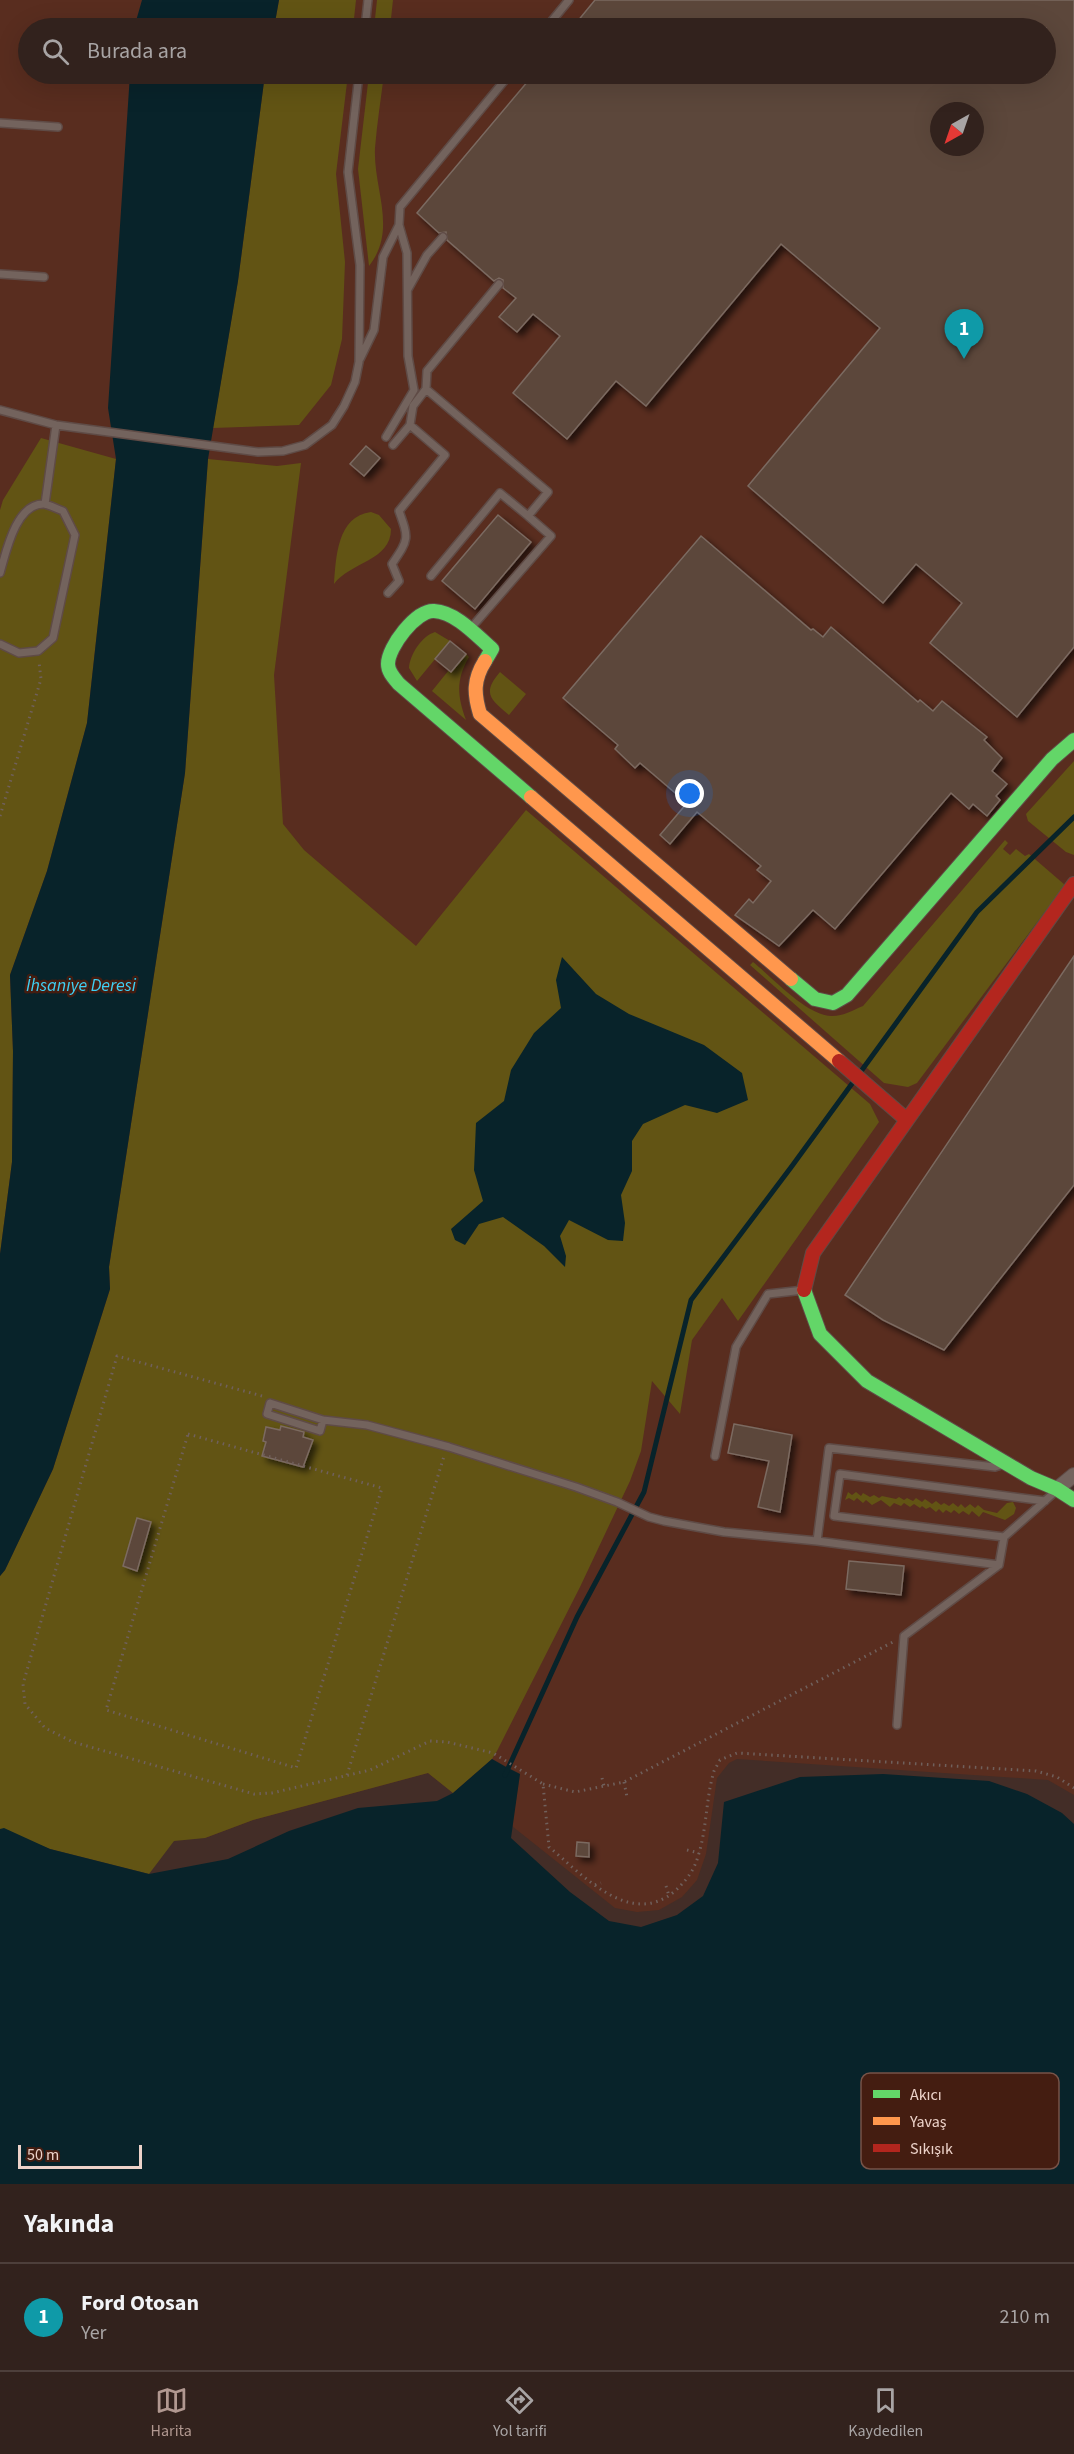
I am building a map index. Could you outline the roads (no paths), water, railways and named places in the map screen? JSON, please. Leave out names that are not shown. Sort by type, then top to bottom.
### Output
[{"type":"street","points":[[907,1120],[408,691],[389,672],[388,662],[391,650],[421,614],[433,611],[445,613],[469,629],[492,649],[475,676],[473,694],[480,714],[815,999],[833,1003],[847,995],[1052,759],[1074,740]]},
{"type":"street","points":[[1074,884],[813,1253],[804,1290],[820,1334],[867,1382],[1031,1478],[1074,1500]]},
{"type":"street","points":[[1058,1490],[1074,1475]]},
{"type":"lane","points":[[366,18],[368,0]]},
{"type":"lane","points":[[554,18],[569,0]]},
{"type":"lane","points":[[0,410],[56,425],[258,452],[283,451],[305,445],[332,424],[344,406],[355,382],[359,362],[360,265],[348,172],[358,84]]},
{"type":"lane","points":[[386,437],[414,390],[408,356],[407,253],[399,225],[400,207],[502,84]]},
{"type":"lane","points":[[0,123],[58,127]]},
{"type":"lane","points":[[359,362],[374,330],[383,257],[399,225]]},
{"type":"lane","points":[[407,290],[427,255],[443,237]]},
{"type":"lane","points":[[0,274],[44,278]]},
{"type":"lane","points":[[393,445],[410,425],[413,406],[426,389],[426,371],[499,284]]},
{"type":"lane","points":[[426,389],[548,492],[528,516]]},
{"type":"lane","points":[[45,504],[56,425]]},
{"type":"lane","points":[[388,593],[399,580],[392,564],[404,547],[407,534],[399,511],[445,455],[410,425]]},
{"type":"lane","points":[[431,576],[500,493],[551,537],[469,629]]},
{"type":"lane","points":[[0,573],[21,516],[35,506],[45,504],[63,511],[75,535],[53,638],[38,651],[19,653],[0,644]]},
{"type":"lane","points":[[715,1456],[736,1347],[768,1294],[804,1290]]},
{"type":"lane","points":[[323,1420],[320,1431],[267,1414],[270,1403],[323,1420],[367,1425],[576,1487],[649,1517],[724,1532],[817,1541],[999,1565]]},
{"type":"lane","points":[[817,1541],[829,1448],[995,1467],[1005,1463]]},
{"type":"lane","points":[[1004,1537],[834,1516],[840,1474],[1045,1501]]},
{"type":"lane","points":[[897,1725],[904,1636],[999,1565],[1004,1537],[1058,1490]]},
{"type":"water","points":[[142,0],[279,0],[276,18],[137,18]]},
{"type":"water","name":"İhsaniye Deresi","points":[[129,84],[264,84],[238,281],[208,459],[185,773],[109,1267],[110,1289],[53,1469],[5,1570],[0,1576],[0,1254],[12,1162],[13,1051],[10,975],[47,871],[87,723],[116,459],[108,408]]},
{"type":"water","points":[[562,957],[596,994],[629,1014],[704,1045],[742,1073],[748,1100],[717,1113],[685,1105],[643,1124],[632,1141],[632,1171],[621,1195],[625,1223],[623,1241],[608,1240],[569,1220],[560,1236],[566,1256],[565,1267],[544,1246],[503,1217],[479,1224],[465,1245],[455,1240],[451,1229],[483,1201],[474,1170],[476,1123],[504,1101],[511,1070],[534,1033],[561,1008],[556,980]]},
{"type":"water","points":[[492,1759],[506,1767],[506,1772],[508,1768],[520,1774],[511,1838],[570,1892],[609,1921],[641,1927],[677,1915],[703,1896],[718,1863],[724,1802],[800,1777],[883,1774],[989,1781],[1027,1794],[1062,1813],[1074,1824],[1074,2184],[0,2184],[0,1829],[4,1828],[50,1849],[149,1874],[228,1859],[289,1831],[358,1808],[437,1801],[453,1793]]},
{"type":"waterway","points":[[505,1775],[577,1617],[644,1492],[691,1300],[977,912],[1074,817]]},
{"type":"place","name":"Ford Otosan","points":[[964,359]]}]
